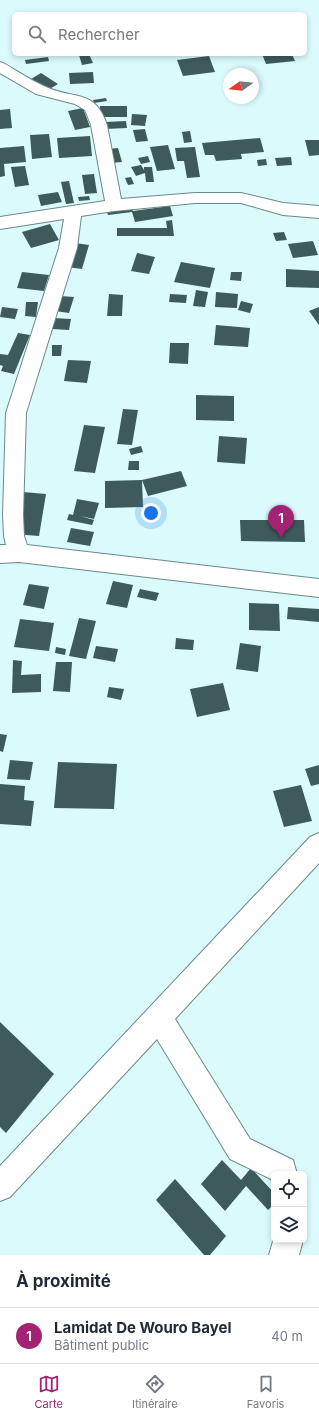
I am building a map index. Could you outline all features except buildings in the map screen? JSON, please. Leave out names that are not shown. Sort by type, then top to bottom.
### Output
[{"type":"street","points":[[0,67],[41,91],[80,101],[91,107],[96,115],[99,125],[114,205]]},
{"type":"street","points":[[0,223],[114,205],[187,199],[241,198],[283,209],[319,212]]},
{"type":"street","points":[[73,211],[68,248],[16,413],[12,515],[14,536],[9,554],[319,588]]},
{"type":"street","points":[[0,1187],[319,846]]},
{"type":"street","points":[[159,1017],[240,1149],[283,1171]]},
{"type":"street","points":[[284,1255],[287,1243]]},
{"type":"place","name":"Lamidat De Wouro Bayel","points":[[281,538]]}]
